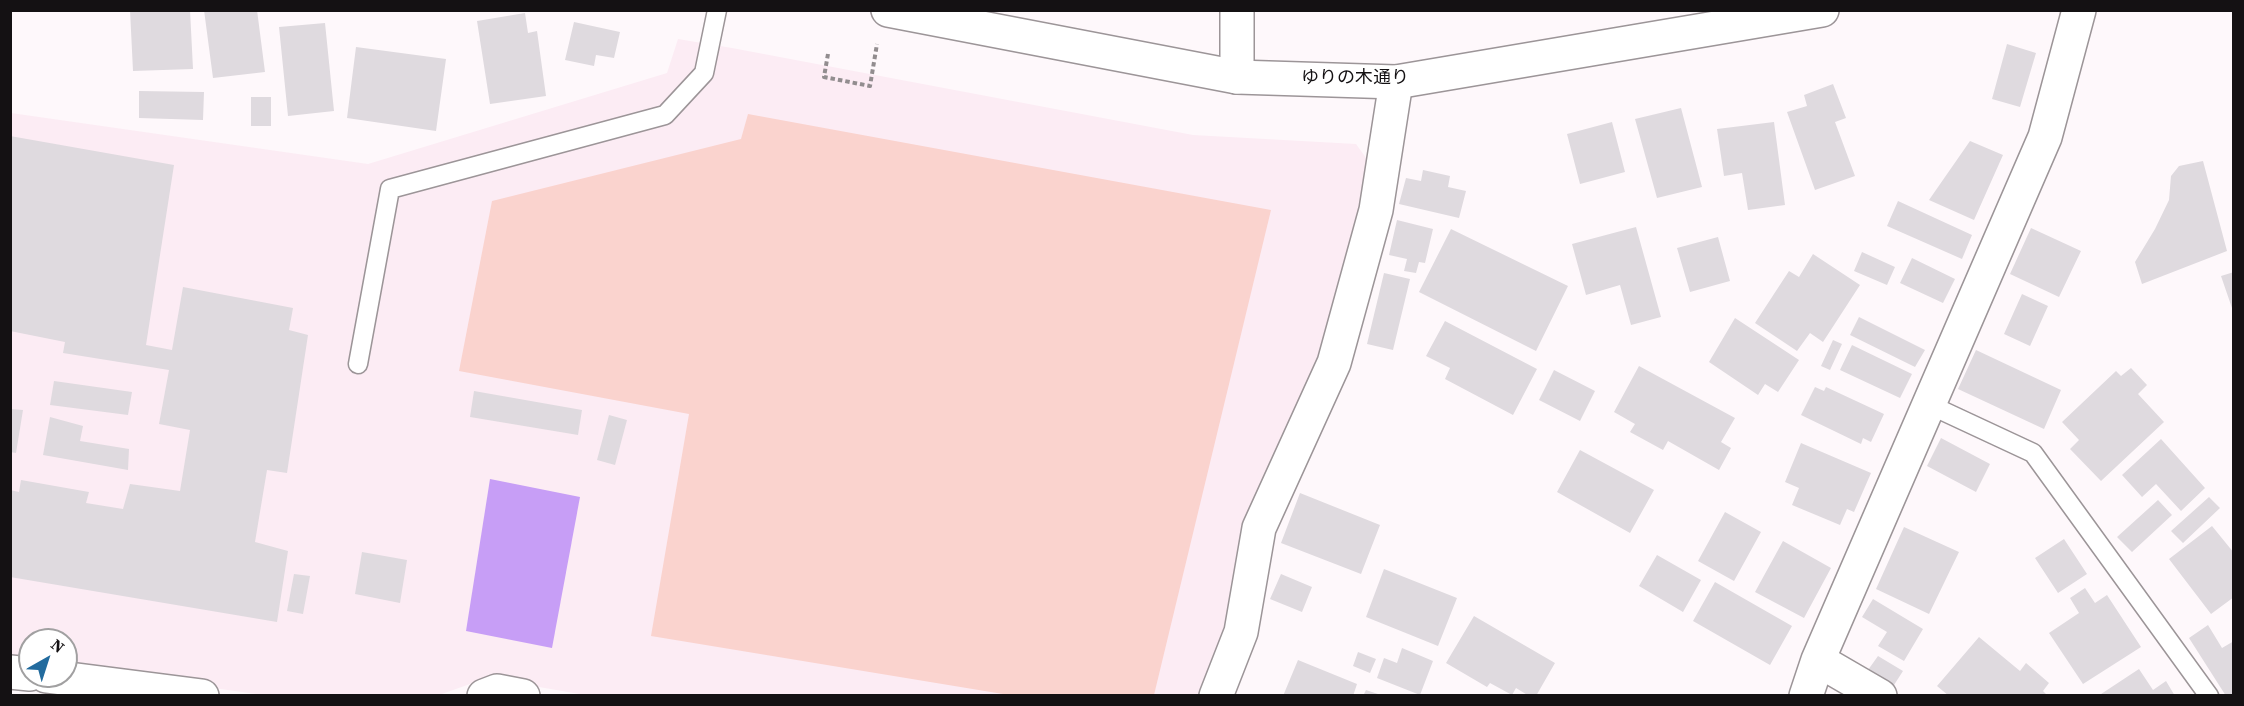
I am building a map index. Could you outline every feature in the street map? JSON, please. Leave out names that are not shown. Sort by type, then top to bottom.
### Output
[{"type":"street","name":"ゆりの木通り","points":[[888,10],[1236,77],[1396,82],[1822,10]]},
{"type":"street","points":[[1236,77],[1237,10]]},
{"type":"street","points":[[1806,696],[1818,660],[2045,137],[2079,10]]},
{"type":"street","points":[[1216,696],[1241,632],[1259,528],[1334,363],[1376,210],[1396,82]]},
{"type":"street","points":[[1818,660],[1880,696]]},
{"type":"street","points":[[78,680],[202,696]]},
{"type":"lane","points":[[358,364],[390,189],[665,115],[704,73],[717,10]]},
{"type":"lane","points":[[1930,405],[2033,453],[2209,696]]},
{"type":"path","points":[[828,54],[824,77],[870,87],[877,43]]},
{"type":"shaded area","points":[[678,39],[1193,135],[1356,144],[1369,162],[1329,344],[1201,695],[591,696],[487,678],[439,695],[270,696],[78,669],[78,628],[18,628],[18,660],[11,659],[11,113],[368,164],[667,73]]},
{"type":"shaded area","points":[[748,114],[1271,210],[1154,695],[1009,695],[651,636],[689,414],[459,371],[492,201],[741,139]]},
{"type":"shaded area","points":[[490,479],[580,497],[552,648],[466,631]]},
{"type":"building","points":[[130,10],[190,10],[193,69],[133,71]]},
{"type":"building","points":[[204,10],[257,10],[265,72],[213,78]]},
{"type":"building","points":[[525,13],[528,33],[537,31],[546,96],[490,104],[477,21]]},
{"type":"building","points":[[574,22],[620,32],[614,58],[596,55],[594,66],[565,60]]},
{"type":"building","points":[[325,23],[334,111],[288,116],[279,27]]},
{"type":"building","points":[[2007,44],[2036,53],[2020,107],[1992,99]]},
{"type":"building","points":[[356,47],[446,59],[436,131],[347,118]]},
{"type":"building","points":[[1833,84],[1846,118],[1835,122],[1855,176],[1815,190],[1787,112],[1807,106],[1804,95]]},
{"type":"building","points":[[139,91],[204,92],[203,120],[139,118]]},
{"type":"building","points":[[251,97],[271,97],[271,126],[251,126]]},
{"type":"building","points":[[1681,108],[1702,187],[1657,198],[1635,119]]},
{"type":"building","points":[[1612,122],[1625,172],[1580,184],[1567,134]]},
{"type":"building","points":[[1774,122],[1785,205],[1748,210],[1742,173],[1724,176],[1717,129]]},
{"type":"building","points":[[10,136],[174,165],[146,345],[172,350],[183,287],[293,308],[289,330],[308,335],[287,473],[267,470],[255,542],[288,551],[277,622],[10,577],[10,490],[19,492],[21,480],[89,492],[86,503],[123,509],[130,484],[180,491],[190,430],[159,424],[169,370],[63,353],[65,342],[10,331]]},
{"type":"building","points":[[1970,141],[2003,155],[1974,220],[1929,200]]},
{"type":"building","points":[[2203,161],[2227,251],[2142,284],[2135,262],[2169,200],[2171,176],[2179,166]]},
{"type":"building","points":[[1423,170],[1450,176],[1448,187],[1466,191],[1459,218],[1399,204],[1406,178],[1421,181]]},
{"type":"building","points":[[1898,201],[1972,235],[1962,259],[1887,226]]},
{"type":"building","points":[[1397,220],[1433,229],[1425,263],[1419,262],[1416,273],[1404,271],[1407,259],[1389,255]]},
{"type":"building","points":[[1636,227],[1661,317],[1631,325],[1620,285],[1586,295],[1572,244]]},
{"type":"building","points":[[2031,228],[2081,251],[2059,297],[2010,274]]},
{"type":"building","points":[[1451,229],[1568,286],[1536,351],[1419,292]]},
{"type":"building","points":[[1718,237],[1730,281],[1690,292],[1677,248]]},
{"type":"building","points":[[1862,252],[1895,267],[1887,285],[1854,271]]},
{"type":"building","points":[[1813,254],[1860,285],[1823,342],[1810,333],[1797,351],[1755,323],[1789,271],[1799,277]]},
{"type":"building","points":[[1912,258],[1955,279],[1943,303],[1900,283]]},
{"type":"building","points":[[2234,272],[2234,311],[2233,311],[2221,276]]},
{"type":"building","points":[[1384,273],[1410,279],[1393,350],[1367,344]]},
{"type":"building","points":[[2022,294],[2048,306],[2030,346],[2004,334]]},
{"type":"building","points":[[1859,317],[1925,350],[1915,367],[1850,335]]},
{"type":"building","points":[[1735,318],[1799,360],[1778,392],[1765,384],[1758,395],[1709,362]]},
{"type":"building","points":[[1445,321],[1537,369],[1513,415],[1445,379],[1450,368],[1426,356]]},
{"type":"building","points":[[1833,340],[1842,344],[1830,370],[1821,366]]},
{"type":"building","points":[[1852,345],[1912,374],[1900,398],[1840,370]]},
{"type":"building","points":[[1976,350],[2061,390],[2044,429],[1958,389]]},
{"type":"building","points":[[1639,366],[1735,418],[1721,442],[1731,448],[1719,470],[1668,441],[1663,450],[1630,432],[1635,424],[1614,412]]},
{"type":"building","points":[[2131,368],[2147,385],[2138,394],[2164,422],[2101,481],[2070,449],[2079,440],[2062,422],[2116,371],[2121,376]]},
{"type":"building","points":[[1554,370],[1595,391],[1580,421],[1539,400]]},
{"type":"building","points":[[54,381],[132,392],[128,415],[50,405]]},
{"type":"building","points":[[1815,387],[1824,391],[1826,387],[1884,414],[1871,442],[1863,438],[1861,444],[1801,415]]},
{"type":"building","points":[[474,391],[582,410],[578,435],[470,417]]},
{"type":"building","points":[[10,409],[23,410],[16,453],[10,452]]},
{"type":"building","points":[[609,415],[627,420],[615,465],[597,460]]},
{"type":"building","points":[[50,417],[83,426],[80,441],[129,449],[128,470],[43,455]]},
{"type":"building","points":[[1941,438],[1990,464],[1976,492],[1927,466]]},
{"type":"building","points":[[2161,439],[2205,488],[2181,511],[2156,484],[2142,497],[2122,475]]},
{"type":"building","points":[[1801,443],[1871,473],[1854,512],[1847,509],[1840,525],[1792,505],[1799,488],[1785,482]]},
{"type":"building","points":[[1580,450],[1654,490],[1630,533],[1557,492]]},
{"type":"building","points":[[1300,493],[1380,525],[1361,574],[1281,543]]},
{"type":"building","points":[[2209,497],[2220,508],[2183,543],[2171,531]]},
{"type":"building","points":[[2158,500],[2172,515],[2132,552],[2117,537]]},
{"type":"building","points":[[1725,512],[1761,532],[1734,581],[1698,561]]},
{"type":"building","points":[[2212,526],[2234,553],[2234,597],[2211,614],[2169,559]]},
{"type":"building","points":[[1904,527],[1959,552],[1929,614],[1876,589]]},
{"type":"building","points":[[2064,539],[2087,574],[2058,593],[2035,558]]},
{"type":"building","points":[[1783,541],[1831,568],[1804,618],[1755,592]]},
{"type":"building","points":[[362,552],[407,560],[400,603],[355,594]]},
{"type":"building","points":[[1657,555],[1701,580],[1683,612],[1639,586]]},
{"type":"building","points":[[1384,569],[1457,598],[1438,646],[1366,617]]},
{"type":"building","points":[[294,574],[310,576],[303,614],[287,611]]},
{"type":"building","points":[[1281,574],[1312,587],[1302,612],[1270,599]]},
{"type":"building","points":[[1715,582],[1792,626],[1770,665],[1693,621]]},
{"type":"building","points":[[2085,588],[2095,603],[2107,595],[2141,647],[2083,684],[2049,633],[2079,613],[2070,598]]},
{"type":"building","points":[[1873,599],[1923,629],[1904,661],[1878,646],[1887,632],[1862,617]]},
{"type":"building","points":[[1474,616],[1555,663],[1536,696],[1529,696],[1516,688],[1512,695],[1490,683],[1487,687],[1446,663]]},
{"type":"building","points":[[2208,625],[2222,648],[2234,641],[2234,694],[2231,696],[2226,696],[2189,638]]},
{"type":"building","points":[[1979,637],[2020,671],[2026,663],[2049,683],[2043,691],[2048,696],[1949,696],[1937,686]]},
{"type":"building","points":[[1402,648],[1433,661],[1420,695],[1377,678],[1384,658],[1397,663]]},
{"type":"building","points":[[1358,652],[1376,659],[1370,673],[1353,666]]},
{"type":"building","points":[[1878,656],[1903,671],[1894,685],[1868,670]]},
{"type":"building","points":[[1298,660],[1357,684],[1353,696],[1283,696]]},
{"type":"building","points":[[2139,669],[2153,690],[2166,681],[2175,696],[2098,696]]},
{"type":"building","points":[[1366,690],[1381,695],[1381,696],[1363,696]]}]
